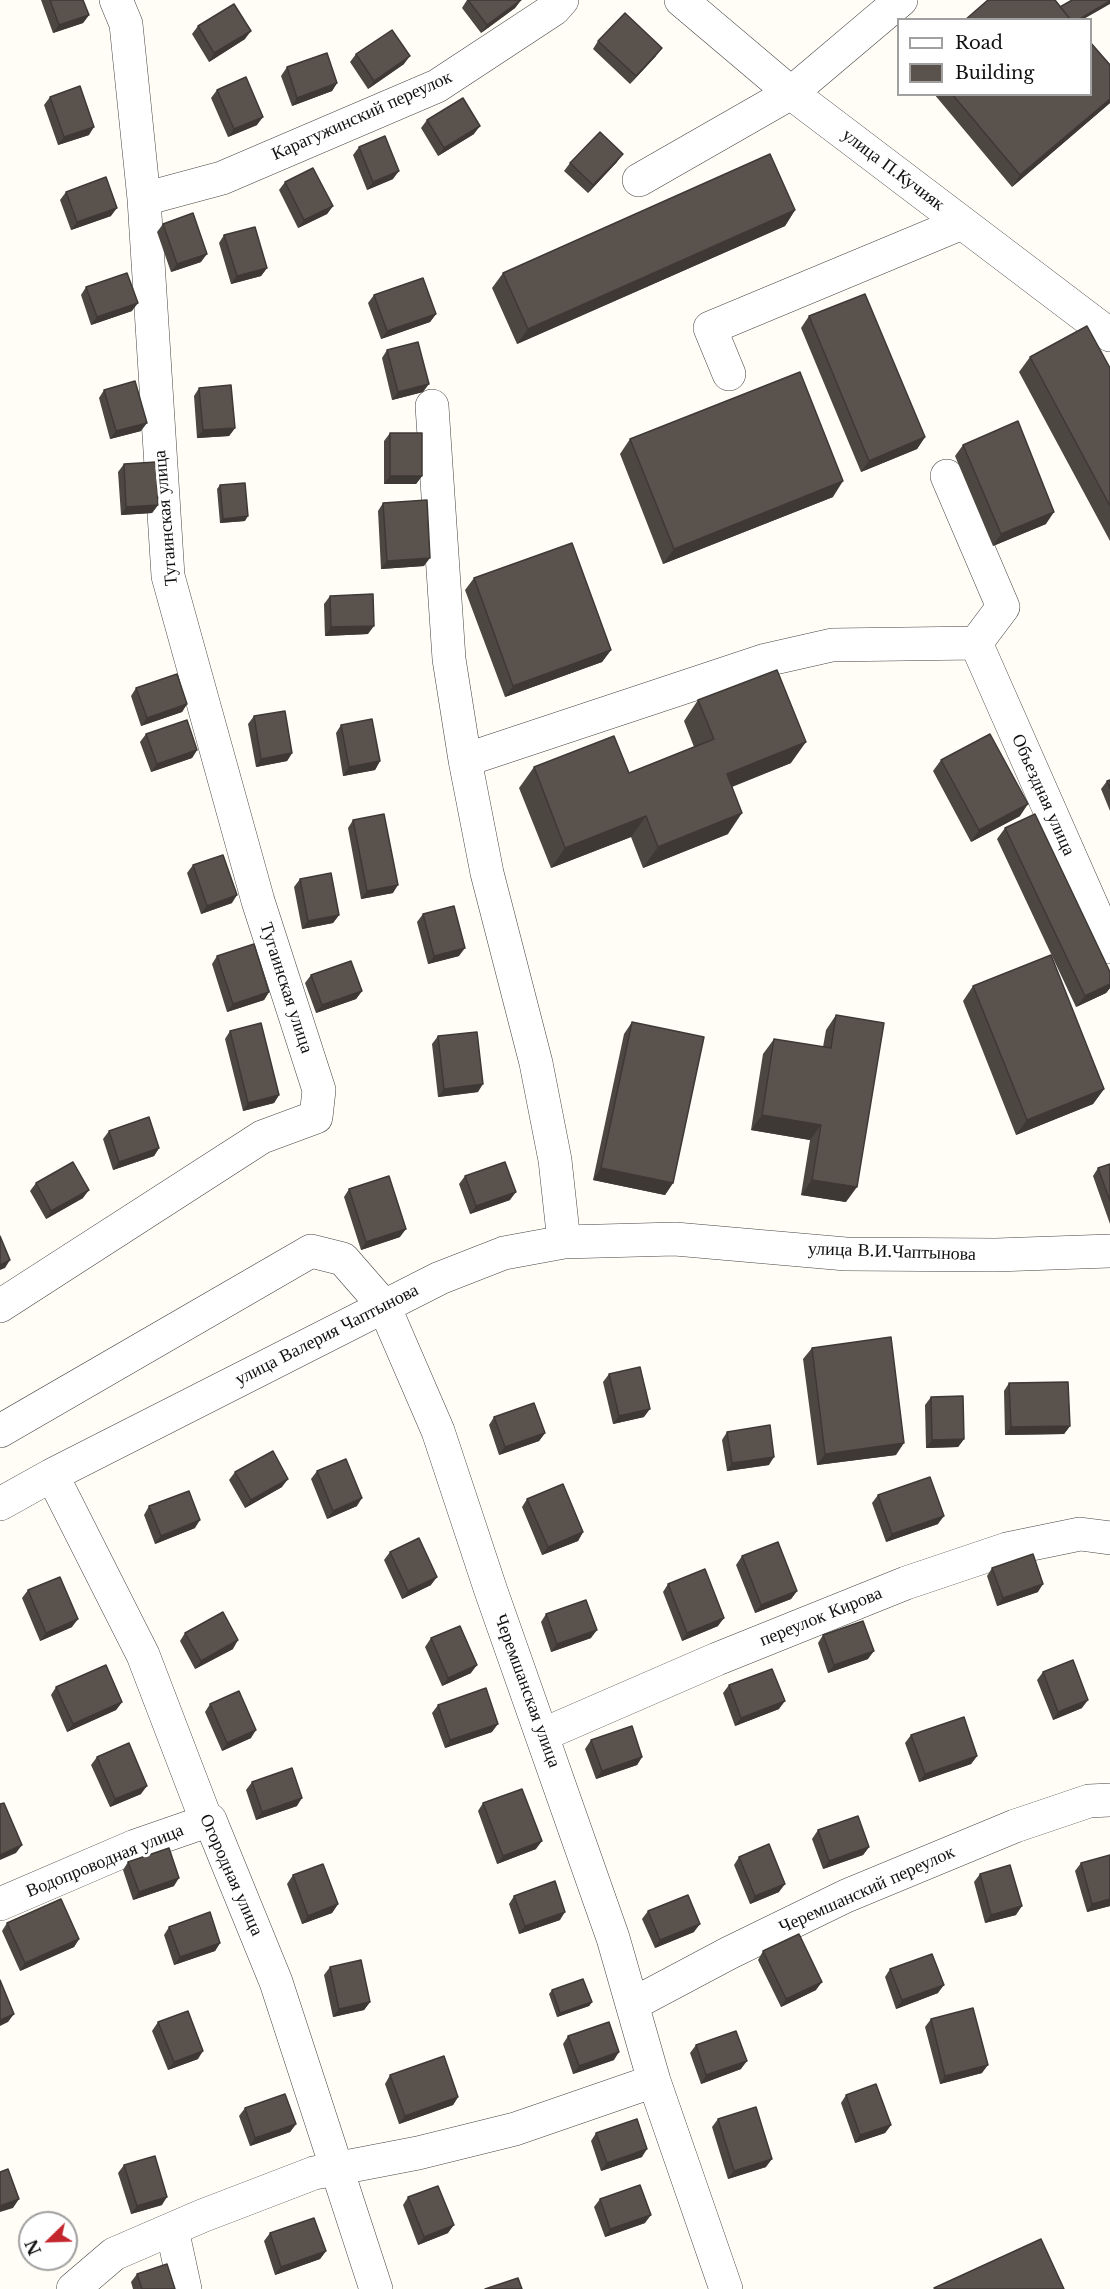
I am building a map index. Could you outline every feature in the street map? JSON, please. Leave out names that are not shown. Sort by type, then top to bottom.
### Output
[{"type":"street","name":"Тугаинская улица","points":[[0,1306],[262,1137],[316,1117],[319,1090],[258,901],[168,576],[144,199],[126,24],[116,0]]},
{"type":"street","name":"Карагужинский переулок","points":[[144,199],[222,178],[438,86],[554,9],[562,0]]},
{"type":"street","name":"улица П.Кучияк","points":[[681,0],[791,93],[1110,335]]},
{"type":"street","points":[[639,180],[791,93],[901,0]]},
{"type":"street","points":[[729,374],[710,328],[962,223]]},
{"type":"street","points":[[432,406],[449,659],[465,760],[487,873],[536,1063],[555,1160],[564,1242]]},
{"type":"street","points":[[465,760],[766,660],[832,645],[976,643],[1003,607],[947,476]]},
{"type":"street","name":"Объездная улица","points":[[976,643],[1110,947]]},
{"type":"street","name":"улица Валерия Чаптынова","points":[[0,1504],[52,1475],[440,1278],[504,1253],[564,1242],[675,1239]]},
{"type":"street","name":"улица В.И.Чаптынова","points":[[675,1239],[846,1254],[996,1255],[1110,1251]]},
{"type":"street","name":"Черемшанская улица","points":[[0,1431],[311,1251],[343,1259],[384,1306],[438,1431],[491,1591],[614,1938],[654,2081],[726,2289]]},
{"type":"street","name":"Огородная улица","points":[[52,1475],[143,1655],[205,1817],[210,1820],[276,1982],[376,2289]]},
{"type":"street","name":"переулок Кирова","points":[[542,1735],[717,1659],[917,1579],[1007,1549],[1080,1534],[1110,1538]]},
{"type":"street","name":"Черемшанский переулок","points":[[633,2004],[729,1953],[846,1896],[1015,1826],[1089,1801],[1110,1800]]},
{"type":"street","name":"Водопроводная улица","points":[[0,1904],[135,1846],[210,1820]]},
{"type":"street","points":[[73,2289],[114,2254],[314,2173],[418,2153],[515,2129],[654,2081]]},
{"type":"street","points":[[172,2229],[185,2289]]},
{"type":"building","points":[[50,0],[83,0],[89,15],[59,25]]},
{"type":"building","points":[[468,0],[521,0],[487,25]]},
{"type":"building","points":[[988,0],[1055,0],[1069,18],[967,18]]},
{"type":"building","points":[[1072,0],[1110,0],[1081,18],[1069,18],[1060,7]]},
{"type":"building","points":[[234,4],[251,31],[214,53],[198,26]]},
{"type":"building","points":[[625,13],[662,48],[636,76],[598,41]]},
{"type":"building","points":[[392,30],[410,56],[374,81],[356,54]]},
{"type":"building","points":[[1092,44],[1110,65],[1110,99],[1020,175],[954,96],[1092,96]]},
{"type":"building","points":[[327,53],[337,83],[297,98],[287,67]]},
{"type":"building","points":[[246,77],[263,117],[234,129],[217,90]]},
{"type":"building","points":[[80,86],[94,127],[64,137],[50,97]]},
{"type":"building","points":[[463,98],[480,126],[444,148],[427,120]]},
{"type":"building","points":[[600,132],[623,154],[593,185],[570,163]]},
{"type":"building","points":[[385,136],[399,171],[373,182],[359,147]]},
{"type":"building","points":[[770,154],[795,210],[528,329],[503,273]]},
{"type":"building","points":[[313,168],[333,206],[304,220],[285,182]]},
{"type":"building","points":[[106,177],[117,208],[77,222],[66,192]]},
{"type":"building","points":[[193,213],[207,254],[177,264],[163,224]]},
{"type":"building","points":[[255,227],[267,268],[237,276],[224,235]]},
{"type":"building","points":[[127,273],[138,303],[97,317],[86,287]]},
{"type":"building","points":[[423,278],[436,314],[387,331],[374,295]]},
{"type":"building","points":[[865,294],[925,437],[869,461],[809,316]]},
{"type":"building","points":[[1087,326],[1110,368],[1110,506],[1030,357]]},
{"type":"building","points":[[418,342],[429,384],[398,392],[387,350]]},
{"type":"building","points":[[800,372],[843,481],[674,549],[630,439]]},
{"type":"building","points":[[135,381],[147,423],[116,431],[104,390]]},
{"type":"building","points":[[231,385],[235,428],[203,430],[199,388]]},
{"type":"building","points":[[1018,421],[1054,512],[1001,534],[963,445]]},
{"type":"building","points":[[390,433],[422,433],[422,476],[390,476]]},
{"type":"building","points":[[156,462],[158,505],[126,507],[124,464]]},
{"type":"building","points":[[245,483],[248,516],[223,519],[220,485]]},
{"type":"building","points":[[427,500],[430,558],[387,561],[383,503]]},
{"type":"building","points":[[572,543],[611,650],[513,686],[474,578]]},
{"type":"building","points":[[373,594],[374,626],[331,627],[330,596]]},
{"type":"building","points":[[777,670],[806,742],[727,774],[742,813],[658,847],[646,816],[565,848],[534,767],[614,736],[629,773],[714,739],[698,700]]},
{"type":"building","points":[[177,674],[187,704],[147,718],[136,688]]},
{"type":"building","points":[[285,711],[292,753],[261,759],[254,716]]},
{"type":"building","points":[[372,719],[380,761],[349,767],[341,725]]},
{"type":"building","points":[[187,720],[197,750],[157,764],[146,734]]},
{"type":"building","points":[[990,734],[1028,804],[979,830],[941,760]]},
{"type":"building","points":[[384,814],[398,885],[367,891],[353,820]]},
{"type":"building","points":[[1035,814],[1110,972],[1110,984],[1085,996],[1005,828]]},
{"type":"building","points":[[223,855],[237,895],[207,906],[193,865]]},
{"type":"building","points":[[331,873],[339,915],[308,921],[300,879]]},
{"type":"building","points":[[454,906],[465,948],[434,956],[423,914]]},
{"type":"building","points":[[254,944],[269,992],[233,1004],[217,956]]},
{"type":"building","points":[[1051,955],[1104,1089],[1027,1120],[973,986]]},
{"type":"building","points":[[351,961],[362,991],[322,1005],[311,975]]},
{"type":"building","points":[[836,1015],[884,1023],[857,1187],[812,1180],[821,1125],[762,1115],[774,1039],[831,1048]]},
{"type":"building","points":[[632,1022],[704,1037],[673,1183],[601,1168]]},
{"type":"building","points":[[261,1023],[279,1095],[248,1103],[230,1031]]},
{"type":"building","points":[[477,1032],[483,1084],[444,1089],[438,1036]]},
{"type":"building","points":[[149,1117],[159,1148],[119,1162],[109,1131]]},
{"type":"building","points":[[73,1162],[89,1190],[51,1211],[36,1183]]},
{"type":"building","points":[[505,1162],[516,1192],[476,1206],[465,1176]]},
{"type":"building","points":[[1110,1164],[1110,1201],[1098,1168]]},
{"type":"building","points":[[389,1176],[406,1229],[366,1242],[349,1189]]},
{"type":"building","points":[[0,1236],[10,1260],[0,1265]]},
{"type":"building","points":[[891,1337],[904,1443],[825,1454],[812,1348]]},
{"type":"building","points":[[640,1367],[650,1409],[619,1416],[609,1374]]},
{"type":"building","points":[[1068,1382],[1070,1426],[1011,1427],[1009,1383]]},
{"type":"building","points":[[963,1396],[964,1439],[932,1440],[931,1397]]},
{"type":"building","points":[[534,1403],[545,1433],[505,1447],[494,1417]]},
{"type":"building","points":[[770,1425],[774,1457],[732,1463],[727,1432]]},
{"type":"building","points":[[273,1451],[288,1479],[251,1500],[235,1472]]},
{"type":"building","points":[[346,1459],[362,1498],[333,1511],[317,1471]]},
{"type":"building","points":[[930,1477],[944,1516],[892,1534],[878,1495]]},
{"type":"building","points":[[563,1484],[583,1532],[548,1547],[527,1499]]},
{"type":"building","points":[[189,1491],[200,1520],[161,1536],[149,1506]]},
{"type":"building","points":[[419,1538],[437,1577],[408,1591],[390,1552]]},
{"type":"building","points":[[778,1542],[797,1591],[761,1605],[742,1556]]},
{"type":"building","points":[[1033,1554],[1043,1584],[1003,1598],[992,1568]]},
{"type":"building","points":[[705,1569],[724,1618],[687,1633],[668,1584]]},
{"type":"building","points":[[60,1577],[78,1619],[46,1633],[28,1590]]},
{"type":"building","points":[[586,1600],[597,1630],[557,1644],[546,1614]]},
{"type":"building","points":[[223,1612],[238,1640],[201,1661],[185,1633]]},
{"type":"building","points":[[863,1621],[874,1651],[834,1665],[823,1635]]},
{"type":"building","points":[[460,1626],[477,1665],[448,1678],[431,1638]]},
{"type":"building","points":[[1073,1660],[1088,1700],[1058,1712],[1043,1672]]},
{"type":"building","points":[[106,1665],[122,1702],[73,1724],[56,1687]]},
{"type":"building","points":[[772,1669],[785,1701],[741,1718],[729,1685]]},
{"type":"building","points":[[486,1688],[498,1724],[450,1740],[438,1705]]},
{"type":"building","points":[[239,1691],[256,1730],[227,1743],[210,1704]]},
{"type":"building","points":[[964,1717],[977,1756],[925,1774],[911,1735]]},
{"type":"building","points":[[632,1726],[642,1757],[602,1771],[591,1740]]},
{"type":"building","points":[[129,1743],[147,1786],[115,1799],[97,1757]]},
{"type":"building","points":[[292,1768],[302,1798],[262,1812],[252,1782]]},
{"type":"building","points":[[522,1789],[542,1841],[503,1856],[483,1803]]},
{"type":"building","points":[[4,1803],[22,1845],[0,1855],[0,1804]]},
{"type":"building","points":[[858,1816],[869,1847],[829,1861],[818,1830]]},
{"type":"building","points":[[769,1844],[785,1884],[755,1896],[739,1857]]},
{"type":"building","points":[[169,1848],[179,1878],[139,1892],[128,1862]]},
{"type":"building","points":[[1110,1855],[1110,1899],[1092,1904],[1081,1863]]},
{"type":"building","points":[[323,1864],[338,1904],[308,1916],[293,1875]]},
{"type":"building","points":[[1010,1865],[1022,1906],[991,1915],[980,1874]]},
{"type":"building","points":[[555,1881],[565,1912],[525,1926],[514,1896]]},
{"type":"building","points":[[688,1895],[700,1924],[660,1940],[648,1911]]},
{"type":"building","points":[[61,1899],[79,1939],[25,1963],[7,1923]]},
{"type":"building","points":[[210,1912],[220,1943],[180,1957],[169,1927]]},
{"type":"building","points":[[799,1934],[822,1982],[786,1999],[763,1951]]},
{"type":"building","points":[[932,1954],[944,1985],[902,2000],[890,1969]]},
{"type":"building","points":[[361,1960],[370,2002],[339,2009],[330,1967]]},
{"type":"building","points":[[583,1979],[592,2002],[560,2013],[552,1990]]},
{"type":"building","points":[[0,1980],[14,2014],[0,2020]]},
{"type":"building","points":[[973,2008],[988,2065],[945,2076],[931,2019]]},
{"type":"building","points":[[188,2011],[203,2051],[174,2062],[158,2022]]},
{"type":"building","points":[[609,2022],[619,2052],[579,2066],[568,2036]]},
{"type":"building","points":[[736,2031],[747,2061],[706,2075],[696,2045]]},
{"type":"building","points":[[444,2056],[458,2097],[405,2116],[390,2075]]},
{"type":"building","points":[[876,2084],[891,2125],[860,2135],[846,2095]]},
{"type":"building","points":[[285,2094],[296,2124],[255,2138],[245,2108]]},
{"type":"building","points":[[756,2107],[772,2159],[734,2171],[718,2119]]},
{"type":"building","points":[[637,2119],[647,2149],[607,2163],[596,2133]]},
{"type":"building","points":[[155,2156],[167,2197],[137,2206],[124,2165]]},
{"type":"building","points":[[8,2169],[19,2199],[0,2206],[0,2172]]},
{"type":"building","points":[[640,2185],[651,2215],[610,2229],[600,2199]]},
{"type":"building","points":[[438,2186],[454,2225],[424,2237],[408,2197]]},
{"type":"building","points":[[314,2218],[326,2251],[281,2267],[270,2233]]},
{"type":"building","points":[[1041,2239],[1064,2289],[934,2288]]},
{"type":"building","points":[[167,2264],[175,2289],[142,2289],[137,2274]]},
{"type":"building","points":[[518,2278],[522,2289],[485,2289]]}]
